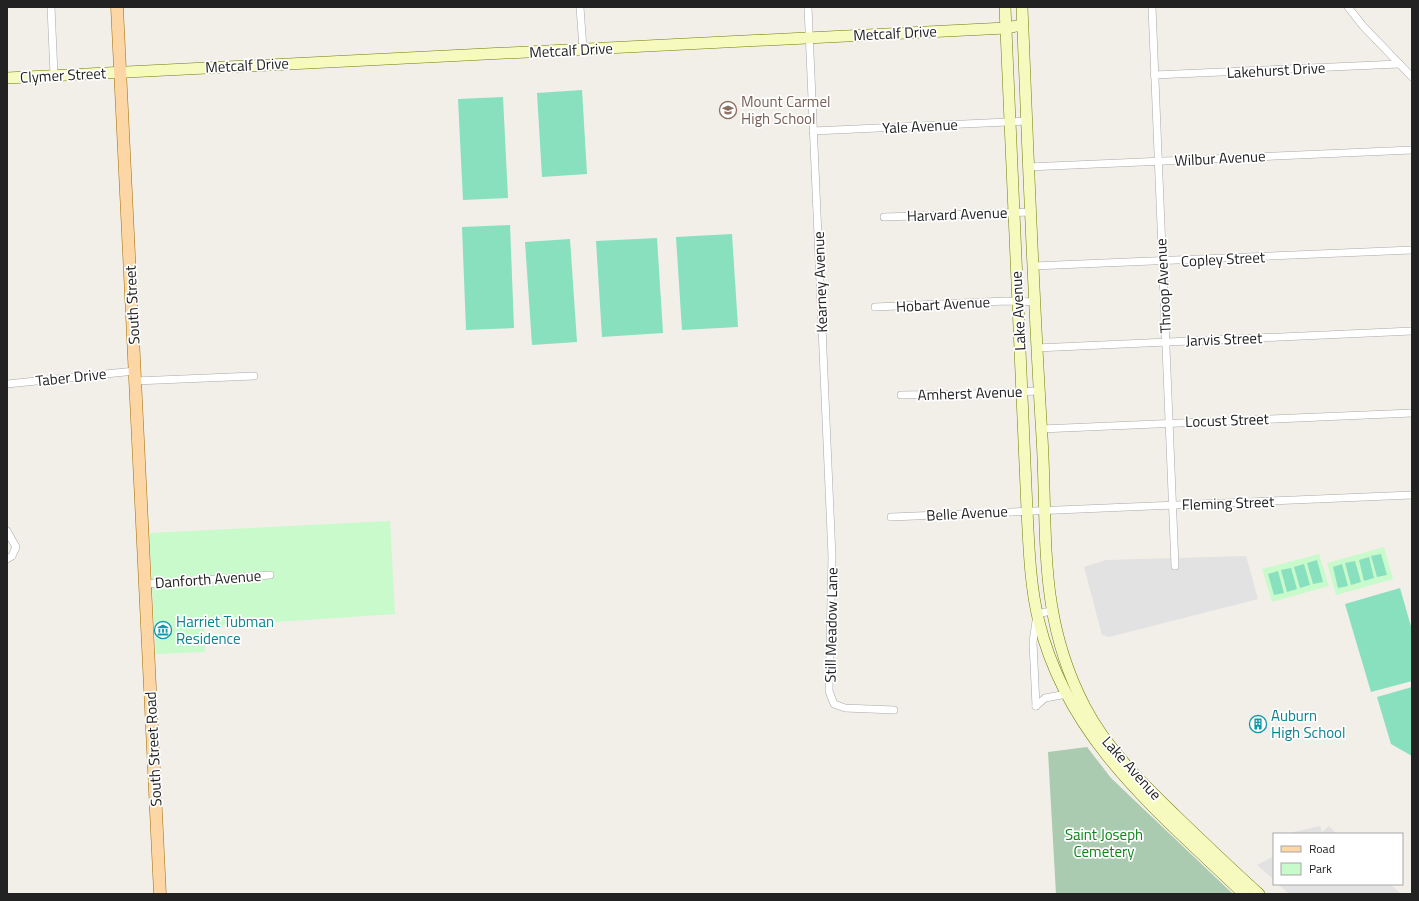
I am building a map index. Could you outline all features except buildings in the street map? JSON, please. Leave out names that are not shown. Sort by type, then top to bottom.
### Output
[{"type":"main road","name":"South Street","points":[[117,7],[146,604]]},
{"type":"main road","name":"Lake Avenue","points":[[1005,7],[1027,510],[1032,583],[1037,614],[1048,650],[1067,694],[1087,731],[1116,769],[1244,894]]},
{"type":"main road","name":"Lake Avenue","points":[[1022,7],[1045,551],[1051,611],[1059,645],[1077,690],[1091,717],[1111,748],[1144,785],[1259,894]]},
{"type":"main road","name":"Metcalf Drive","points":[[120,72],[1006,28],[1022,25]]},
{"type":"main road","name":"Clymer Street","points":[[7,78],[120,72]]},
{"type":"main road","name":"South Street Road","points":[[146,604],[160,894]]},
{"type":"street","points":[[51,7],[54,75]]},
{"type":"street","points":[[580,7],[583,49]]},
{"type":"street","name":"Kearney Avenue","points":[[808,7],[832,557]]},
{"type":"street","name":"Throop Avenue","points":[[1152,7],[1175,566]]},
{"type":"street","points":[[1348,7],[1363,26],[1412,77]]},
{"type":"street","name":"Lakehurst Drive","points":[[1154,75],[1399,64]]},
{"type":"street","name":"Yale Avenue","points":[[813,131],[1026,121]]},
{"type":"street","name":"Wilbur Avenue","points":[[1028,166],[1412,150]]},
{"type":"street","name":"Harvard Avenue","points":[[884,217],[1031,212]]},
{"type":"street","name":"Copley Street","points":[[1033,266],[1412,250]]},
{"type":"street","name":"Hobart Avenue","points":[[875,307],[1018,301],[1035,302]]},
{"type":"street","name":"Jarvis Street","points":[[1036,348],[1412,331]]},
{"type":"street","points":[[135,376],[254,376]]},
{"type":"street","name":"Taber Drive","points":[[7,384],[135,376]]},
{"type":"street","name":"Amherst Avenue","points":[[901,395],[963,395],[1038,390]]},
{"type":"street","name":"Locust Street","points":[[1041,429],[1412,413]]},
{"type":"street","name":"Fleming Street","points":[[1044,510],[1412,495]]},
{"type":"street","name":"Belle Avenue","points":[[891,516],[1044,510]]},
{"type":"street","points":[[7,531],[16,549],[12,556],[7,559]]},
{"type":"street","name":"Still Meadow Lane","points":[[832,557],[829,691],[834,704],[845,708],[894,710]]},
{"type":"street","name":"Danforth Avenue","points":[[146,584],[270,575]]},
{"type":"street","points":[[1037,614],[1051,611]]},
{"type":"street","name":"Lake Avenue","points":[[1037,614],[1033,642],[1036,706],[1045,698],[1067,694]]},
{"type":"green space","points":[[582,90],[587,174],[542,177],[537,93]]},
{"type":"green space","points":[[503,97],[508,198],[463,200],[458,99]]},
{"type":"green space","points":[[510,225],[514,328],[466,330],[462,227]]},
{"type":"green space","points":[[732,234],[738,327],[682,330],[676,237]]},
{"type":"green space","points":[[657,238],[663,333],[602,337],[596,241]]},
{"type":"green space","points":[[570,239],[577,342],[532,345],[525,242]]},
{"type":"green space","points":[[390,521],[395,614],[204,627],[205,652],[156,654],[149,533]]},
{"type":"green space","points":[[1384,547],[1393,579],[1336,595],[1327,563]]},
{"type":"green space","points":[[1319,554],[1329,586],[1272,602],[1262,569]]},
{"type":"green space","points":[[1381,554],[1387,575],[1377,577],[1371,556]]},
{"type":"green space","points":[[1369,557],[1374,578],[1364,581],[1359,560]]},
{"type":"green space","points":[[1317,560],[1323,582],[1313,584],[1307,563]]},
{"type":"green space","points":[[1355,561],[1361,582],[1351,585],[1345,563]]},
{"type":"green space","points":[[1304,564],[1310,585],[1300,588],[1294,567]]},
{"type":"green space","points":[[1342,564],[1348,586],[1338,588],[1333,567]]},
{"type":"green space","points":[[1291,568],[1297,589],[1287,592],[1281,570]]},
{"type":"green space","points":[[1278,571],[1284,593],[1274,595],[1268,574]]},
{"type":"green space","points":[[1400,588],[1412,630],[1412,681],[1371,692],[1345,604]]},
{"type":"green space","points":[[1412,687],[1412,756],[1391,744],[1377,697]]},
{"type":"green space","name":"Saint Joseph Cemetery","points":[[1087,747],[1111,778],[1233,894],[1056,894],[1048,752]]},
{"type":"shaded area","points":[[1246,556],[1258,599],[1109,637],[1102,635],[1084,567],[1106,560]]},
{"type":"shaded area","points":[[1320,826],[1322,832],[1329,826],[1336,833],[1293,833]]},
{"type":"shaded area","points":[[1273,857],[1273,879],[1257,865]]},
{"type":"shaded area","points":[[1279,885],[1391,885],[1401,894],[1289,894]]},
{"type":"place","name":"Mount Carmel High School","points":[[728,110]]},
{"type":"place","name":"Harriet Tubman Residence","points":[[163,630]]},
{"type":"place","name":"Auburn High School","points":[[1258,724]]}]
